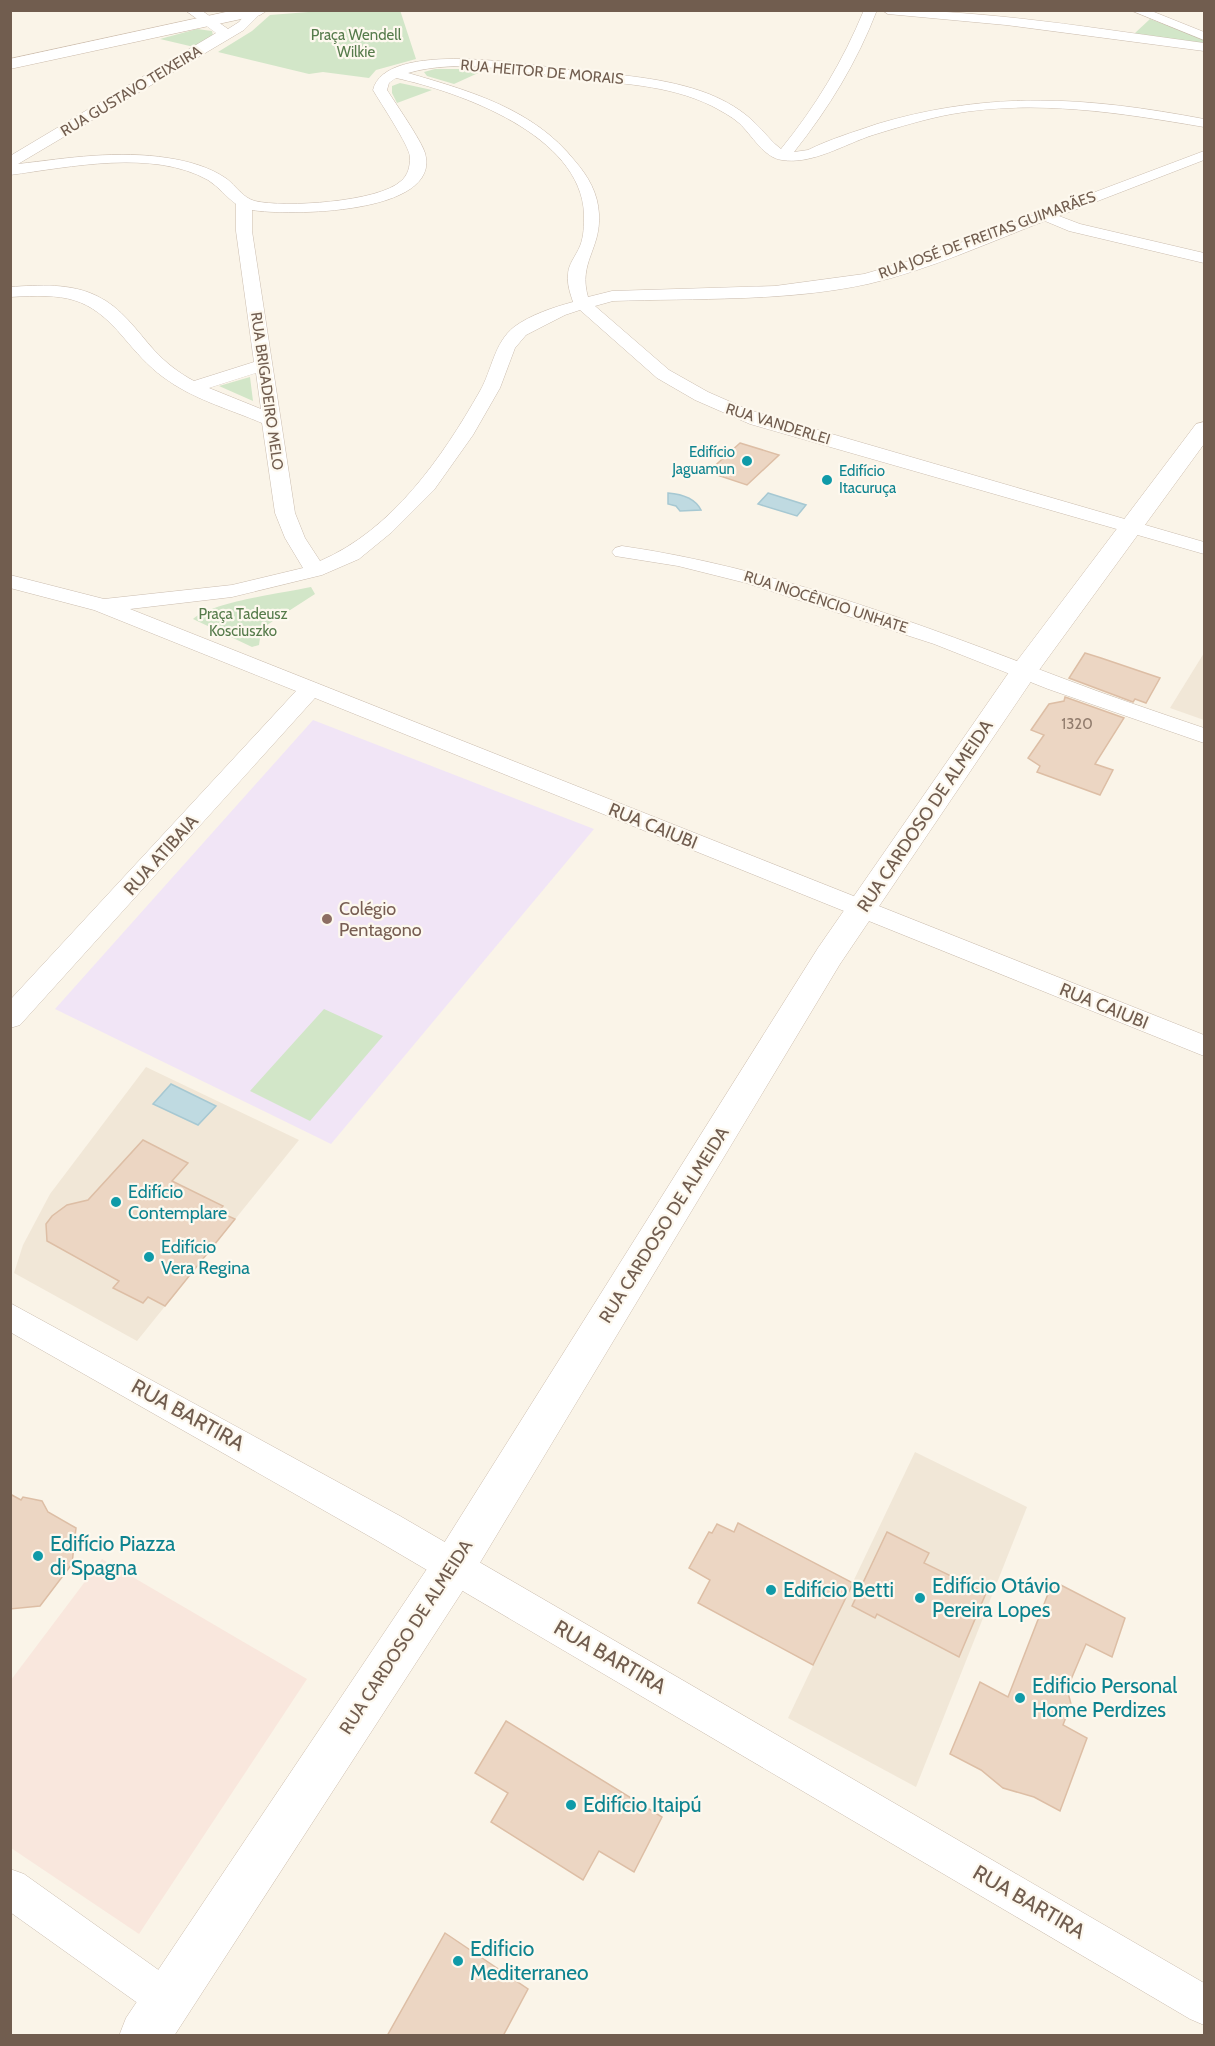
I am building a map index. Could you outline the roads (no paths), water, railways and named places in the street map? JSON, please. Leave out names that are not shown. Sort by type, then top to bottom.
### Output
[{"type":"main road","points":[[10,53],[203,14],[257,11]]},
{"type":"main road","points":[[10,64],[203,14]]},
{"type":"main road","name":"RUA CARDOSO DE ALMEIDA","points":[[144,2036],[454,1566],[829,956],[1024,671],[1204,429]]},
{"type":"street","points":[[783,156],[818,114],[857,46],[871,10]]},
{"type":"street","points":[[888,10],[1006,21],[1204,47]]},
{"type":"street","name":"RUA GUSTAVO TEIXEIRA","points":[[10,163],[219,38],[247,24],[257,11]]},
{"type":"street","points":[[1122,35],[1141,13],[1204,36]]},
{"type":"street","name":"RUA GUSTAVO TEIXEIRA","points":[[203,14],[224,32],[219,38]]},
{"type":"street","name":"RUA HEITOR DE MORAIS","points":[[394,72],[431,65],[484,64],[645,83],[675,89],[705,98],[741,118],[766,146],[783,156]]},
{"type":"street","points":[[10,170],[131,159],[175,164],[213,177],[244,203],[264,207],[337,207],[374,199],[407,184],[418,171],[418,154],[380,90],[382,81],[394,72],[461,93],[506,112],[537,132],[570,161],[582,180],[591,207],[590,240],[579,260],[576,275],[582,304]]},
{"type":"street","points":[[783,156],[798,157],[813,153],[908,118],[939,111],[999,103],[1063,103],[1124,109],[1204,123]]},
{"type":"street","name":"RUA GUSTAVO TEIXEIRA","points":[[42,144],[52,155],[68,163]]},
{"type":"street","name":"RUA JOSÉ DE FREITAS GUIMARÃES","points":[[102,605],[232,591],[315,571],[352,555],[385,528],[427,486],[464,435],[490,388],[507,347],[520,331],[560,310],[612,296],[775,291],[866,279],[926,261],[1204,155]]},
{"type":"street","name":"RUA BRIGADEIRO MELO","points":[[244,203],[244,231],[285,513],[295,538],[315,571]]},
{"type":"street","points":[[1046,216],[1075,228],[1204,258]]},
{"type":"street","points":[[10,292],[35,291],[72,294],[99,304],[151,359],[180,381],[270,419]]},
{"type":"street","name":"RUA VANDERLEI","points":[[582,304],[603,319],[651,365],[680,385],[715,404],[757,420],[1134,526],[1204,548]]},
{"type":"street","points":[[193,387],[264,365]]},
{"type":"street","name":"RUA INOCÊNCIO UNHATE","points":[[622,552],[678,560],[753,578],[951,642],[1056,684],[1204,736]]},
{"type":"street","points":[[11,581],[102,605]]},
{"type":"street","name":"RUA CAIUBI","points":[[102,605],[1204,1046]]},
{"type":"street","name":"RUA ATIBAIA","points":[[10,1018],[310,690]]},
{"type":"street","name":"RUA BARTIRA","points":[[10,1316],[454,1566],[1204,2005]]},
{"type":"street","points":[[10,1888],[167,2000]]},
{"type":"water","points":[[668,493],[687,497],[701,510],[680,511],[676,506],[668,504]]},
{"type":"water","points":[[768,493],[806,505],[797,516],[758,504]]},
{"type":"water","points":[[171,1084],[216,1106],[198,1125],[153,1104]]},
{"type":"place","name":"Edifício Jaguamun","points":[[747,461]]},
{"type":"place","name":"Edifício Itacuruça","points":[[827,480]]},
{"type":"place","name":"Colégio Pentagono","points":[[327,919]]},
{"type":"place","name":"Edifício Contemplare","points":[[116,1202]]},
{"type":"place","name":"Edifício Vera Regina","points":[[149,1257]]},
{"type":"place","name":"Edifício Piazza di Spagna","points":[[38,1556]]},
{"type":"place","name":"Edifício Betti","points":[[771,1590]]},
{"type":"place","name":"Edifício Otávio Pereira Lopes","points":[[920,1598]]},
{"type":"place","name":"Edificio Personal Home Perdizes","points":[[1020,1698]]},
{"type":"place","name":"Edifício Itaipú","points":[[571,1805]]},
{"type":"place","name":"Edificio Mediterraneo","points":[[458,1961]]},
{"type":"park label","name":"Praça Wendell Wilkie","points":[[356,44]]},
{"type":"park label","name":"Praça Tadeusz Kosciuszko","points":[[243,622]]}]
